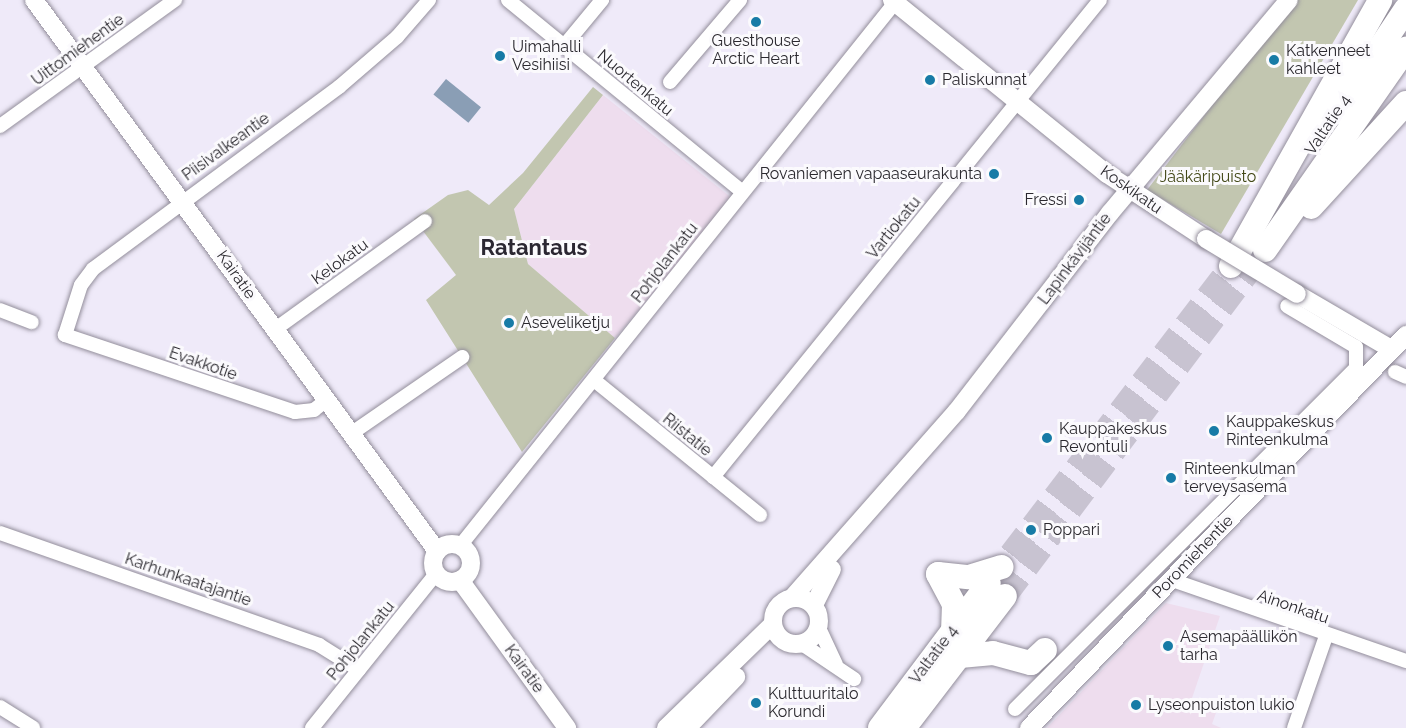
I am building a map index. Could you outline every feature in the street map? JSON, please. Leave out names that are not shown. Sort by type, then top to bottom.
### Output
[{"type":"highway","points":[[1231,266],[1380,0]]},
{"type":"highway","name":"Valtatie 4","points":[[1262,248],[1406,9]]},
{"type":"highway","name":"Valtatie 4","points":[[1262,248],[1406,49]]},
{"type":"highway","points":[[1262,248],[1406,103]]},
{"type":"highway","points":[[953,631],[954,604],[938,574],[969,577],[999,587],[998,629],[1004,641],[1030,654],[1045,650],[1031,663],[993,653],[960,656]]},
{"type":"highway","name":"Valtatie 4","points":[[880,728],[953,631],[999,587]]},
{"type":"highway","name":"Valtatie 4","points":[[904,728],[960,656],[999,587]]},
{"type":"main road","name":"Kairatie","points":[[34,0],[437,551]]},
{"type":"main road","name":"Lapinkävijäntie","points":[[814,605],[819,587],[901,485],[911,466],[1130,189],[1289,0]]},
{"type":"main road","name":"Koskikatu","points":[[895,1],[1130,189],[1206,238],[1292,300],[1391,349]]},
{"type":"main road","name":"Poromiehentie","points":[[1029,728],[1406,335]]},
{"type":"main road","name":"Lapinkävijäntie","points":[[792,598],[892,479],[911,466]]},
{"type":"main road","points":[[460,546],[471,566],[460,580],[444,581],[436,574],[437,551],[460,546]]},
{"type":"main road","name":"Kairatie","points":[[460,580],[567,728]]},
{"type":"main road","points":[[687,728],[777,631],[779,606],[792,598],[814,605],[819,628],[802,644],[777,631]]},
{"type":"main road","points":[[666,728],[777,631]]},
{"type":"street","name":"Uittomiehentie","points":[[0,126],[175,0]]},
{"type":"street","name":"Piisivalkeantie","points":[[65,335],[86,276],[182,200],[346,81],[429,0]]},
{"type":"street","name":"Nuortenkatu","points":[[508,0],[741,191]]},
{"type":"street","points":[[564,46],[602,0]]},
{"type":"street","points":[[669,82],[740,0]]},
{"type":"street","name":"Vartiokatu","points":[[713,477],[1100,0]]},
{"type":"street","name":"Pohjolankatu","points":[[460,546],[594,380],[741,191],[895,1]]},
{"type":"street","name":"Kelokatu","points":[[274,330],[425,221]]},
{"type":"street","name":"Koskikatu","points":[[1292,300],[1356,347],[1356,368]]},
{"type":"street","points":[[0,310],[32,322]]},
{"type":"street","name":"Evakkotie","points":[[65,335],[295,412],[314,410],[328,399]]},
{"type":"street","points":[[352,433],[462,357]]},
{"type":"street","name":"Poromiehentie","points":[[1016,709],[1356,368]]},
{"type":"street","name":"Riistatie","points":[[594,380],[760,515]]},
{"type":"street","name":"Karhunkaatajantie","points":[[0,533],[319,645],[359,670]]},
{"type":"street","name":"Pohjolankatu","points":[[312,728],[436,574]]},
{"type":"street","name":"Ainonkatu","points":[[1172,580],[1326,636],[1406,661]]},
{"type":"street","points":[[819,628],[836,664]]},
{"type":"street","points":[[1294,728],[1326,636]]},
{"type":"street","points":[[802,644],[836,664],[854,679]]},
{"type":"street","points":[[0,707],[33,728]]},
{"type":"shaded area","points":[[603,95],[733,199],[615,338],[528,264],[514,209]]},
{"type":"shaded area","points":[[1166,603],[1220,616],[1191,701],[1217,710],[1212,724],[1221,728],[1047,728]]},
{"type":"green space","name":"Jääkäripuisto","points":[[1293,0],[1358,0],[1221,234],[1147,190]]},
{"type":"green space","points":[[593,87],[603,95],[514,209],[528,264],[615,338],[522,452],[426,300],[456,275],[414,219],[448,195],[468,190],[489,205],[523,173]]},
{"type":"water","points":[[446,79],[481,107],[468,123],[433,95]]},
{"type":"tunnel","points":[[989,583],[1244,249]]},
{"type":"tunnel","points":[[1005,596],[1265,250]]},
{"type":"place","name":"Guesthouse Arctic Heart","points":[[756,22]]},
{"type":"place","name":"Uimahalli Vesihiisi","points":[[500,56]]},
{"type":"place","name":"Katkenneet kahleet","points":[[1274,60]]},
{"type":"place","name":"Paliskunnat","points":[[930,80]]},
{"type":"place","name":"Rovaniemen vapaaseurakunta","points":[[994,174]]},
{"type":"place","name":"Fressi","points":[[1079,200]]},
{"type":"place","name":"Aseveliketju","points":[[509,323]]},
{"type":"place","name":"Kauppakeskus Rinteenkulma","points":[[1214,431]]},
{"type":"place","name":"Kauppakeskus Revontuli","points":[[1047,438]]},
{"type":"place","name":"Rinteenkulman terveysasema","points":[[1171,478]]},
{"type":"place","name":"Poppari","points":[[1031,530]]},
{"type":"place","name":"Asemapäällikön tarha","points":[[1168,646]]},
{"type":"place","name":"Kulttuuritalo Korundi","points":[[756,703]]},
{"type":"place","name":"Lyseonpuiston lukio","points":[[1136,705]]},
{"type":"district","name":"Ratantaus","points":[[534,248]]}]
